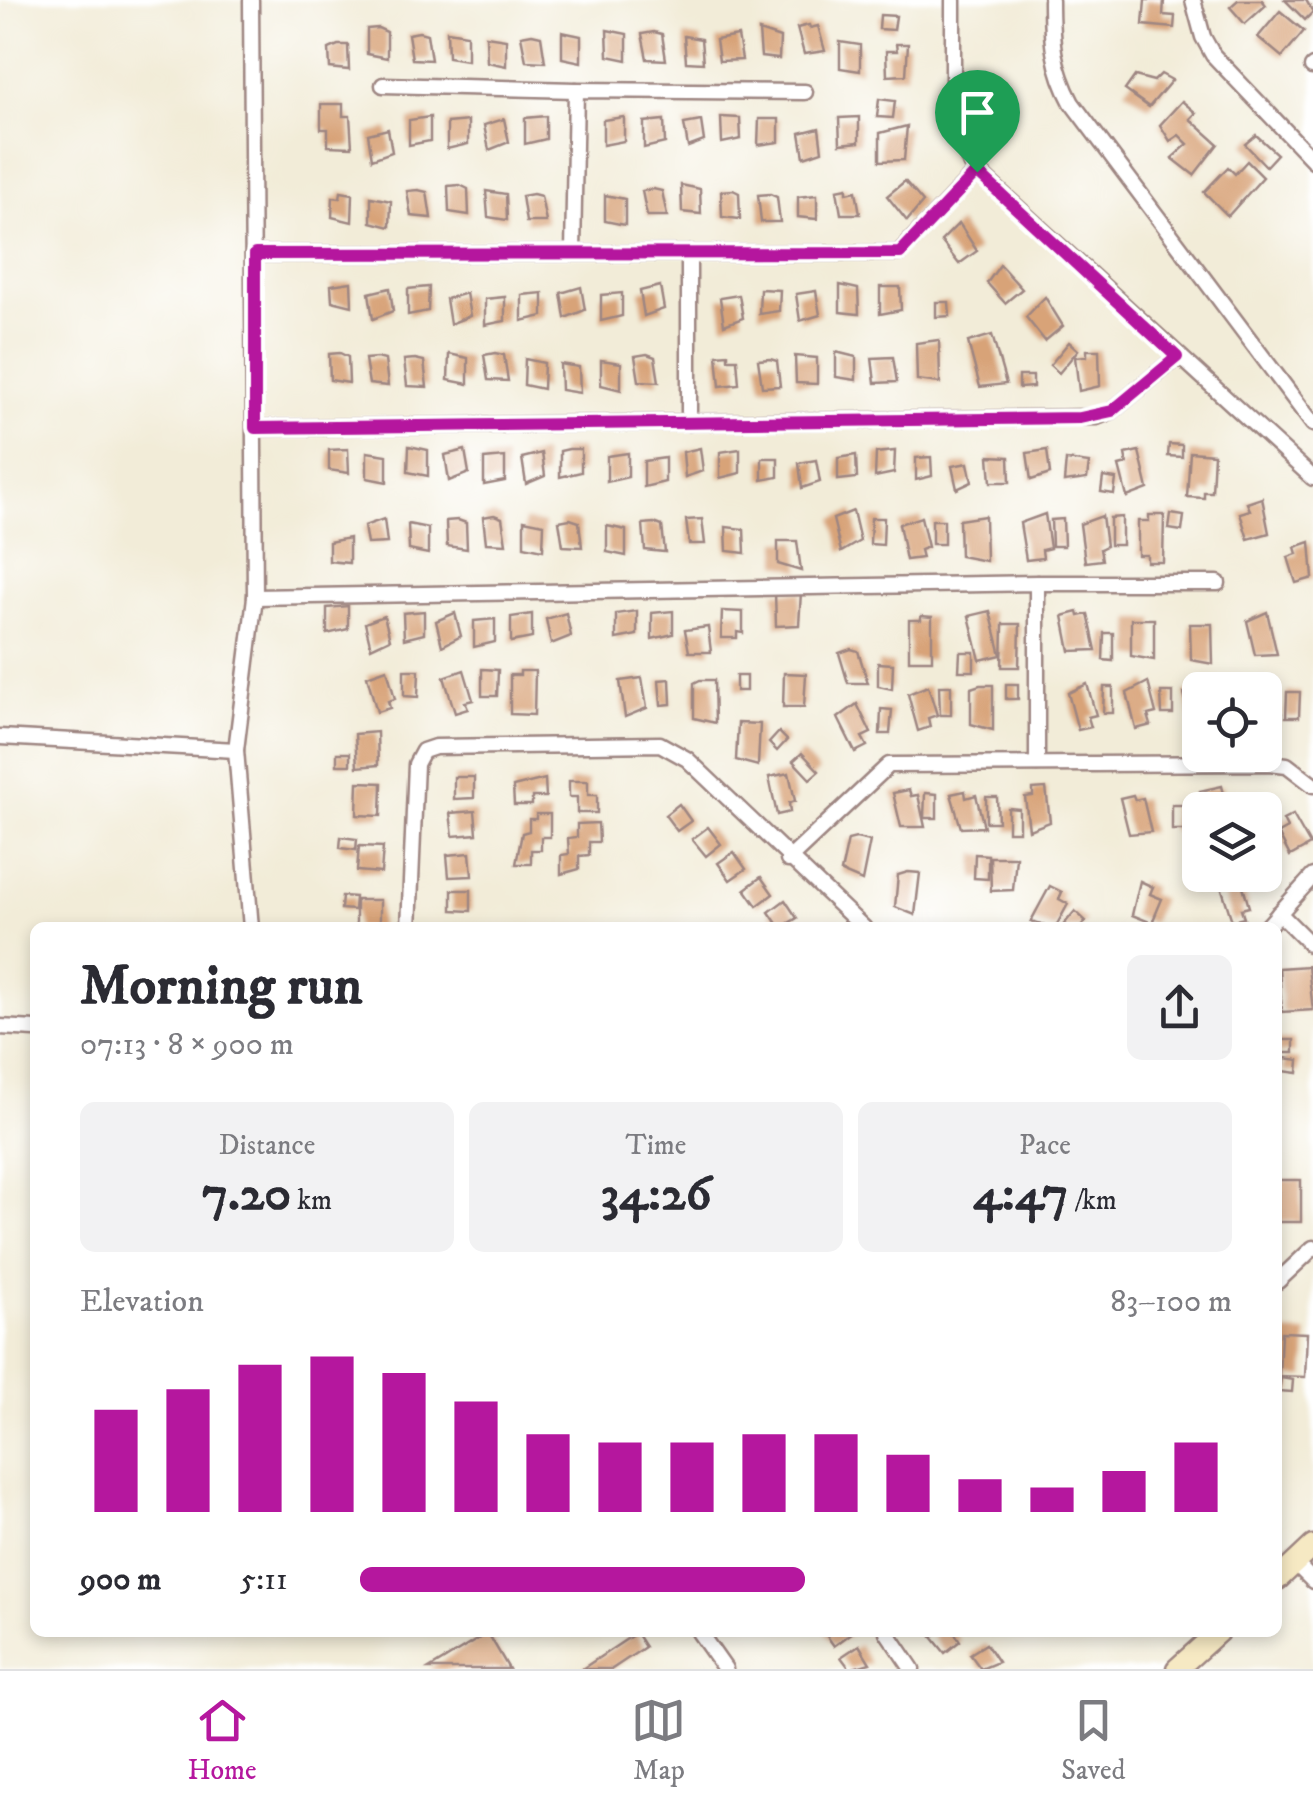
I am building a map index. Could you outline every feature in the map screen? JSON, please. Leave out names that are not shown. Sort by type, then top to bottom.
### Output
[{"type":"main road","points":[[1282,1574],[1313,1546]]},
{"type":"main road","points":[[1177,1669],[1212,1637]]},
{"type":"street","points":[[250,922],[236,750],[255,597],[252,0]]},
{"type":"street","points":[[953,0],[953,122],[977,172],[1313,478]]},
{"type":"street","points":[[1051,0],[1051,49],[1072,103],[1313,424]]},
{"type":"street","points":[[1193,0],[1202,37],[1213,55],[1313,160]]},
{"type":"street","points":[[383,85],[805,92]]},
{"type":"street","points":[[573,253],[576,90]]},
{"type":"street","points":[[255,254],[900,253],[977,172]]},
{"type":"street","points":[[688,253],[688,422]]},
{"type":"street","points":[[255,428],[1097,417],[1112,411],[1177,357]]},
{"type":"street","points":[[255,597],[1218,583]]},
{"type":"street","points":[[1036,764],[1037,584]]},
{"type":"street","points":[[0,736],[236,750]]},
{"type":"street","points":[[409,922],[416,764],[423,751],[435,747],[660,744],[687,759],[788,860],[857,922]]},
{"type":"street","points":[[788,860],[889,764],[1269,763],[1287,764],[1313,785]]},
{"type":"street","points":[[1272,922],[1313,876]]},
{"type":"street","points":[[1279,914],[1313,947]]},
{"type":"street","points":[[0,1027],[30,1029]]},
{"type":"street","points":[[1282,1277],[1313,1248]]},
{"type":"street","points":[[1295,1563],[1313,1581]]},
{"type":"street","points":[[702,1637],[724,1669]]},
{"type":"street","points":[[890,1637],[912,1669]]},
{"type":"building","points":[[1145,0],[1164,0],[1163,15],[1175,16],[1174,28],[1143,25]]},
{"type":"building","points":[[1238,0],[1262,0],[1266,5],[1245,24],[1230,7]]},
{"type":"building","points":[[1285,0],[1306,0],[1313,12],[1305,20]]},
{"type":"building","points":[[1280,11],[1304,31],[1282,57],[1258,37]]},
{"type":"building","points":[[880,15],[896,16],[894,30],[879,29]]},
{"type":"building","points":[[818,26],[825,51],[804,54],[797,28]]},
{"type":"building","points":[[367,29],[387,32],[387,58],[367,54]]},
{"type":"building","points":[[607,30],[627,34],[627,60],[608,56]]},
{"type":"building","points":[[447,31],[467,34],[467,60],[448,57]]},
{"type":"building","points":[[759,31],[780,38],[779,59],[761,57]]},
{"type":"building","points":[[562,32],[581,36],[581,62],[562,58]]},
{"type":"building","points":[[408,34],[427,34],[431,60],[412,59]]},
{"type":"building","points":[[642,34],[662,34],[666,60],[647,59]]},
{"type":"building","points":[[486,36],[506,39],[506,66],[487,62]]},
{"type":"building","points":[[521,36],[541,36],[545,62],[526,61]]},
{"type":"building","points":[[684,36],[701,39],[703,63],[686,62]]},
{"type":"building","points":[[738,36],[742,60],[719,61],[716,40]]},
{"type":"building","points":[[840,42],[860,45],[860,71],[840,68]]},
{"type":"building","points":[[896,44],[908,44],[906,75],[887,76],[886,51],[897,51]]},
{"type":"building","points":[[348,45],[349,70],[330,68],[329,49]]},
{"type":"building","points":[[1161,74],[1172,80],[1149,107],[1125,90],[1135,76],[1154,81]]},
{"type":"building","points":[[879,99],[895,101],[893,118],[877,117]]},
{"type":"building","points":[[1182,101],[1196,113],[1190,119],[1218,144],[1194,175],[1172,158],[1188,144],[1179,135],[1170,141],[1160,125]]},
{"type":"building","points":[[321,104],[343,104],[343,116],[350,116],[352,147],[328,146],[328,129],[321,129]]},
{"type":"building","points":[[546,116],[546,139],[525,144],[525,118]]},
{"type":"building","points":[[430,117],[430,141],[409,145],[409,120]]},
{"type":"building","points":[[624,117],[624,141],[603,145],[603,120]]},
{"type":"building","points":[[721,117],[740,118],[741,139],[722,143]]},
{"type":"building","points":[[859,117],[859,142],[840,144],[839,118]]},
{"type":"building","points":[[504,119],[509,142],[489,150],[484,125]]},
{"type":"building","points":[[759,119],[779,119],[779,142],[758,145]]},
{"type":"building","points":[[664,120],[665,143],[644,148],[644,122]]},
{"type":"building","points":[[468,121],[468,144],[447,149],[447,123]]},
{"type":"building","points":[[701,121],[704,141],[688,147],[684,124]]},
{"type":"building","points":[[907,126],[904,160],[880,161],[880,133]]},
{"type":"building","points":[[819,128],[822,151],[804,157],[800,133]]},
{"type":"building","points":[[388,129],[392,152],[372,159],[368,134]]},
{"type":"building","points":[[1256,135],[1277,154],[1266,166],[1245,144]]},
{"type":"building","points":[[1247,161],[1263,177],[1228,216],[1204,192],[1228,167],[1235,174]]},
{"type":"building","points":[[905,181],[923,202],[907,221],[887,196]]},
{"type":"building","points":[[681,185],[700,189],[701,214],[682,212]]},
{"type":"building","points":[[448,186],[468,189],[469,215],[449,212]]},
{"type":"building","points":[[847,188],[847,193],[856,191],[860,214],[841,214],[837,190]]},
{"type":"building","points":[[407,191],[427,192],[431,218],[411,216]]},
{"type":"building","points":[[486,191],[506,194],[507,220],[488,217]]},
{"type":"building","points":[[642,191],[662,191],[667,216],[647,216]]},
{"type":"building","points":[[721,191],[739,193],[740,219],[722,217]]},
{"type":"building","points":[[341,192],[353,194],[352,222],[332,217],[333,197],[340,198]]},
{"type":"building","points":[[605,195],[625,199],[625,225],[605,221]]},
{"type":"building","points":[[758,195],[777,197],[780,222],[761,222]]},
{"type":"building","points":[[817,195],[817,219],[798,217],[798,197]]},
{"type":"building","points":[[522,196],[541,196],[546,222],[526,222]]},
{"type":"building","points":[[371,197],[391,201],[390,227],[371,222]]},
{"type":"building","points":[[959,223],[977,251],[959,264],[941,241]]},
{"type":"building","points":[[1000,265],[1022,289],[1005,303],[987,283]]},
{"type":"building","points":[[351,282],[352,306],[332,301],[331,285]]},
{"type":"building","points":[[840,285],[858,289],[859,314],[840,312]]},
{"type":"building","points":[[660,286],[664,309],[644,316],[640,291]]},
{"type":"building","points":[[429,287],[428,311],[408,315],[408,289]]},
{"type":"building","points":[[581,287],[585,310],[565,318],[561,293]]},
{"type":"building","points":[[880,287],[900,287],[901,310],[880,314]]},
{"type":"building","points":[[390,288],[393,311],[373,319],[369,293]]},
{"type":"building","points":[[760,289],[780,290],[779,311],[759,314]]},
{"type":"building","points":[[816,291],[820,315],[800,321],[796,294]]},
{"type":"building","points":[[466,293],[470,316],[450,324],[446,299]]},
{"type":"building","points":[[543,293],[543,316],[522,321],[522,295]]},
{"type":"building","points":[[622,293],[622,316],[601,321],[601,295]]},
{"type":"building","points":[[739,295],[743,318],[724,325],[720,298]]},
{"type":"building","points":[[505,297],[505,321],[485,325],[485,299]]},
{"type":"building","points":[[1045,297],[1063,326],[1045,341],[1026,317]]},
{"type":"building","points":[[936,302],[949,302],[950,316],[936,317]]},
{"type":"building","points":[[992,335],[1006,384],[980,387],[968,342]]},
{"type":"building","points":[[939,340],[940,383],[917,380],[916,343]]},
{"type":"building","points":[[1069,342],[1078,350],[1059,373],[1050,365]]},
{"type":"building","points":[[1087,350],[1099,350],[1100,386],[1079,391],[1075,357],[1087,356]]},
{"type":"building","points":[[836,352],[856,357],[856,380],[836,377]]},
{"type":"building","points":[[329,354],[348,357],[349,383],[330,380]]},
{"type":"building","points":[[449,354],[468,358],[468,384],[448,380]]},
{"type":"building","points":[[728,354],[728,359],[737,359],[739,384],[720,386],[717,355]]},
{"type":"building","points":[[484,355],[504,355],[508,381],[488,380]]},
{"type":"building","points":[[635,356],[655,357],[659,382],[639,381]]},
{"type":"building","points":[[795,356],[817,358],[817,384],[796,383]]},
{"type":"building","points":[[893,357],[897,382],[875,383],[872,358]]},
{"type":"building","points":[[365,359],[385,360],[388,386],[369,384]]},
{"type":"building","points":[[525,359],[544,363],[543,389],[524,385]]},
{"type":"building","points":[[404,360],[424,361],[427,387],[407,386]]},
{"type":"building","points":[[601,360],[621,363],[621,390],[601,385]]},
{"type":"building","points":[[758,360],[777,361],[780,386],[762,387]]},
{"type":"building","points":[[560,364],[579,367],[580,393],[561,390]]},
{"type":"building","points":[[1019,376],[1033,376],[1033,387],[1019,388]]},
{"type":"building","points":[[1169,444],[1182,445],[1182,457],[1168,456]]},
{"type":"building","points":[[409,446],[428,450],[428,476],[408,472]]},
{"type":"building","points":[[700,448],[703,471],[685,477],[683,452]]},
{"type":"building","points":[[348,449],[349,473],[329,470],[329,450]]},
{"type":"building","points":[[581,449],[581,472],[560,477],[560,451]]},
{"type":"building","points":[[740,449],[740,473],[720,478],[720,452]]},
{"type":"building","points":[[465,450],[469,473],[449,481],[445,455]]},
{"type":"building","points":[[1047,450],[1050,474],[1031,480],[1027,453]]},
{"type":"building","points":[[895,451],[894,473],[875,477],[876,453]]},
{"type":"building","points":[[1139,451],[1148,489],[1127,497],[1119,466],[1127,464],[1125,454]]},
{"type":"building","points":[[367,452],[387,455],[387,482],[367,478]]},
{"type":"building","points":[[1190,452],[1214,454],[1212,492],[1204,492],[1204,498],[1187,497]]},
{"type":"building","points":[[542,453],[545,476],[526,484],[522,458]]},
{"type":"building","points":[[628,453],[628,477],[607,482],[607,456]]},
{"type":"building","points":[[856,455],[857,478],[838,480],[838,458]]},
{"type":"building","points":[[989,456],[1009,457],[1010,482],[991,482]]},
{"type":"building","points":[[505,457],[505,481],[484,485],[484,459]]},
{"type":"building","points":[[931,457],[932,476],[916,480],[916,458]]},
{"type":"building","points":[[665,458],[665,482],[644,487],[644,461]]},
{"type":"building","points":[[762,458],[778,458],[778,477],[762,480]]},
{"type":"building","points":[[816,460],[820,482],[802,488],[799,463]]},
{"type":"building","points":[[1066,460],[1089,463],[1087,479],[1064,482]]},
{"type":"building","points":[[968,463],[972,482],[957,489],[952,466]]},
{"type":"building","points":[[1103,477],[1116,479],[1114,494],[1101,492]]},
{"type":"building","points":[[1262,498],[1269,533],[1248,539],[1240,513],[1250,510],[1247,503]]},
{"type":"building","points":[[853,511],[860,541],[841,552],[833,519]]},
{"type":"building","points":[[1045,514],[1050,548],[1042,550],[1043,558],[1026,560],[1020,523]]},
{"type":"building","points":[[1171,514],[1184,516],[1182,531],[1169,529]]},
{"type":"building","points":[[1149,515],[1164,515],[1163,562],[1147,562],[1147,555],[1138,555],[1138,521],[1149,521]]},
{"type":"building","points":[[985,516],[986,561],[960,556],[959,520]]},
{"type":"building","points":[[1102,516],[1106,546],[1100,549],[1102,560],[1085,562],[1080,524]]},
{"type":"building","points":[[483,517],[502,518],[506,544],[486,543]]},
{"type":"building","points":[[921,517],[928,547],[920,550],[922,558],[906,560],[899,524]]},
{"type":"building","points":[[1122,517],[1122,545],[1110,545],[1110,518]]},
{"type":"building","points":[[871,518],[884,518],[883,545],[870,544]]},
{"type":"building","points":[[384,519],[387,543],[367,544],[364,526]]},
{"type":"building","points":[[702,519],[705,544],[689,544],[686,520]]},
{"type":"building","points":[[1063,519],[1064,546],[1052,546],[1051,520]]},
{"type":"building","points":[[524,520],[544,524],[543,550],[524,546]]},
{"type":"building","points":[[932,520],[944,520],[944,544],[932,544]]},
{"type":"building","points":[[446,521],[466,523],[467,549],[447,546]]},
{"type":"building","points":[[559,521],[579,522],[582,547],[563,546]]},
{"type":"building","points":[[408,524],[428,528],[428,554],[409,550]]},
{"type":"building","points":[[643,524],[662,526],[665,552],[645,550]]},
{"type":"building","points":[[607,526],[626,530],[626,556],[607,552]]},
{"type":"building","points":[[726,527],[744,529],[745,553],[727,551]]},
{"type":"building","points":[[349,538],[349,563],[329,561],[329,542]]},
{"type":"building","points":[[778,541],[797,541],[801,571],[778,564]]},
{"type":"building","points":[[1310,542],[1313,578],[1296,583],[1288,557],[1297,554],[1295,547]]},
{"type":"building","points":[[775,592],[801,592],[799,625],[776,626]]},
{"type":"building","points":[[348,606],[348,629],[327,634],[327,608]]},
{"type":"building","points":[[424,611],[424,634],[404,639],[403,613]]},
{"type":"building","points":[[637,611],[637,635],[616,639],[616,614]]},
{"type":"building","points":[[673,611],[673,634],[652,639],[652,613]]},
{"type":"building","points":[[722,611],[743,612],[743,633],[737,632],[737,638],[721,638]]},
{"type":"building","points":[[990,611],[1001,655],[980,660],[969,616]]},
{"type":"building","points":[[1078,612],[1079,616],[1088,614],[1096,650],[1070,651],[1063,616]]},
{"type":"building","points":[[1267,612],[1277,654],[1255,655],[1247,621]]},
{"type":"building","points":[[455,613],[461,636],[442,646],[436,621]]},
{"type":"building","points":[[566,613],[571,636],[551,644],[546,619]]},
{"type":"building","points":[[532,614],[532,638],[511,642],[511,617]]},
{"type":"building","points":[[384,616],[390,639],[371,648],[365,623]]},
{"type":"building","points":[[921,616],[932,617],[932,660],[909,660],[909,620],[921,620]]},
{"type":"building","points":[[495,619],[495,642],[474,647],[474,621]]},
{"type":"building","points":[[1131,619],[1154,619],[1154,660],[1131,656]]},
{"type":"building","points":[[1003,624],[1020,624],[1019,667],[1002,667]]},
{"type":"building","points":[[1190,624],[1212,624],[1213,664],[1191,660]]},
{"type":"building","points":[[708,627],[711,652],[689,652],[685,630]]},
{"type":"building","points":[[1104,633],[1113,633],[1113,661],[1103,660]]},
{"type":"building","points":[[858,651],[868,683],[848,683],[839,653]]},
{"type":"building","points":[[960,652],[974,652],[974,671],[959,671]]},
{"type":"building","points":[[878,663],[893,664],[892,689],[878,686]]},
{"type":"building","points":[[387,669],[395,699],[388,701],[390,708],[377,712],[367,676]]},
{"type":"building","points":[[482,669],[498,670],[497,696],[482,696]]},
{"type":"building","points":[[404,670],[419,670],[418,697],[404,696]]},
{"type":"building","points":[[464,670],[473,700],[465,702],[468,709],[455,713],[444,677]]},
{"type":"building","points":[[520,671],[535,671],[534,715],[510,714],[510,675],[520,675]]},
{"type":"building","points":[[784,673],[806,674],[804,707],[783,707]]},
{"type":"building","points":[[736,676],[746,676],[746,691],[736,691]]},
{"type":"building","points":[[642,678],[647,708],[625,717],[620,681]]},
{"type":"building","points":[[670,679],[671,704],[661,705],[659,680]]},
{"type":"building","points":[[714,680],[715,723],[694,718],[694,683]]},
{"type":"building","points":[[1148,682],[1156,713],[1148,715],[1151,725],[1136,729],[1127,693]]},
{"type":"building","points":[[1006,684],[1018,684],[1018,699],[1006,699]]},
{"type":"building","points":[[1087,684],[1096,715],[1088,717],[1091,727],[1078,730],[1068,693]]},
{"type":"building","points":[[993,685],[993,730],[971,724],[971,688]]},
{"type":"building","points":[[928,686],[937,715],[928,718],[930,727],[918,731],[908,694]]},
{"type":"building","points":[[939,686],[951,686],[951,715],[940,715]]},
{"type":"building","points":[[1104,687],[1113,687],[1113,713],[1103,713]]},
{"type":"building","points":[[1161,692],[1173,692],[1173,714],[1162,714]]},
{"type":"building","points":[[1287,692],[1300,692],[1299,717],[1286,717]]},
{"type":"building","points":[[857,704],[871,733],[862,737],[867,746],[855,752],[838,718]]},
{"type":"building","points":[[881,709],[892,710],[890,734],[880,734]]},
{"type":"building","points":[[738,723],[760,724],[758,766],[736,760]]},
{"type":"building","points":[[377,732],[378,765],[357,767],[355,734]]},
{"type":"building","points":[[779,732],[787,740],[777,751],[769,743]]},
{"type":"building","points":[[337,753],[350,753],[350,765],[337,765]]},
{"type":"building","points":[[802,753],[819,771],[810,779],[793,761]]},
{"type":"building","points":[[789,773],[795,801],[789,803],[790,812],[777,815],[769,777]]},
{"type":"building","points":[[454,777],[474,777],[474,798],[454,799]]},
{"type":"building","points":[[545,779],[546,797],[532,797],[532,805],[514,805],[513,787]]},
{"type":"building","points":[[569,781],[588,781],[588,795],[597,795],[597,813],[577,813],[577,797],[569,797]]},
{"type":"building","points":[[358,782],[382,783],[381,816],[357,815]]},
{"type":"building","points":[[1222,786],[1224,792],[1200,792]]},
{"type":"building","points":[[1046,788],[1050,822],[1029,830],[1025,797],[1033,796],[1033,789]]},
{"type":"building","points":[[909,790],[911,796],[918,795],[925,827],[901,827],[893,793]]},
{"type":"building","points":[[965,791],[966,798],[976,795],[984,827],[961,828],[951,794]]},
{"type":"building","points":[[925,793],[937,794],[937,818],[924,818]]},
{"type":"building","points":[[1133,795],[1135,800],[1143,798],[1151,832],[1129,834],[1120,798]]},
{"type":"building","points":[[986,797],[997,797],[998,822],[986,822]]},
{"type":"building","points":[[679,804],[691,821],[677,831],[665,815]]},
{"type":"building","points":[[1172,805],[1182,805],[1182,830],[1172,830]]},
{"type":"building","points":[[1008,808],[1019,809],[1019,831],[1008,831]]},
{"type":"building","points":[[475,811],[477,834],[453,836],[450,813]]},
{"type":"building","points":[[536,814],[550,814],[550,837],[541,837],[541,850],[531,850],[531,864],[516,864],[522,833],[529,831],[529,819],[536,819]]},
{"type":"building","points":[[1293,815],[1310,845],[1290,856],[1282,841],[1282,831],[1287,828],[1283,820]]},
{"type":"building","points":[[598,823],[599,842],[589,842],[589,855],[579,856],[579,869],[561,874],[561,855],[569,854],[568,838],[577,837],[577,824]]},
{"type":"building","points":[[708,827],[721,844],[706,856],[692,839]]},
{"type":"building","points":[[341,837],[357,839],[356,850],[340,848]]},
{"type":"building","points":[[848,840],[870,841],[862,881],[841,872]]},
{"type":"building","points":[[359,846],[383,847],[381,873],[357,871]]},
{"type":"building","points":[[734,852],[746,869],[730,880],[718,863]]},
{"type":"building","points":[[470,853],[472,876],[449,877],[447,855]]},
{"type":"building","points":[[975,854],[988,855],[988,879],[974,878]]},
{"type":"building","points":[[990,857],[1016,857],[1013,890],[991,891]]},
{"type":"building","points":[[920,873],[915,915],[895,907],[898,875]]},
{"type":"building","points":[[761,877],[773,894],[757,906],[745,889]]},
{"type":"building","points":[[1140,881],[1153,887],[1150,894],[1162,899],[1152,922],[1132,915]]},
{"type":"building","points":[[1050,886],[1062,892],[1059,899],[1068,904],[1058,922],[1031,921]]},
{"type":"building","points":[[452,890],[471,890],[471,911],[452,910]]},
{"type":"building","points":[[1223,892],[1245,892],[1249,907],[1241,909],[1244,918],[1232,921]]},
{"type":"building","points":[[342,896],[355,897],[354,910],[341,909]]},
{"type":"building","points":[[356,900],[380,900],[380,922],[356,922]]},
{"type":"building","points":[[785,900],[797,918],[776,922],[769,912]]},
{"type":"building","points":[[1075,911],[1086,921],[1085,922],[1066,922]]},
{"type":"building","points":[[1308,966],[1313,1010],[1282,1012],[1282,968]]},
{"type":"building","points":[[1282,1040],[1294,1040],[1294,1053],[1282,1053]]},
{"type":"building","points":[[1285,1058],[1299,1060],[1298,1073],[1283,1071]]},
{"type":"building","points":[[1282,1180],[1301,1180],[1301,1222],[1282,1222]]},
{"type":"building","points":[[1282,1332],[1307,1333],[1305,1377],[1282,1376]]},
{"type":"building","points":[[1282,1378],[1293,1380],[1292,1392],[1282,1391]]},
{"type":"building","points":[[481,1637],[490,1637],[509,1669],[429,1669]]},
{"type":"building","points":[[630,1637],[639,1637],[645,1647],[612,1669],[582,1669]]},
{"type":"building","points":[[828,1637],[846,1637],[834,1646]]},
{"type":"building","points":[[932,1637],[957,1637],[960,1641],[945,1653]]},
{"type":"building","points":[[986,1644],[998,1662],[981,1669],[970,1654]]},
{"type":"building","points":[[859,1645],[870,1663],[850,1669],[841,1657]]},
{"type":"route","points":[[977,172],[1177,357],[1112,411],[1080,418],[255,428],[255,254],[900,253],[977,172]]}]
